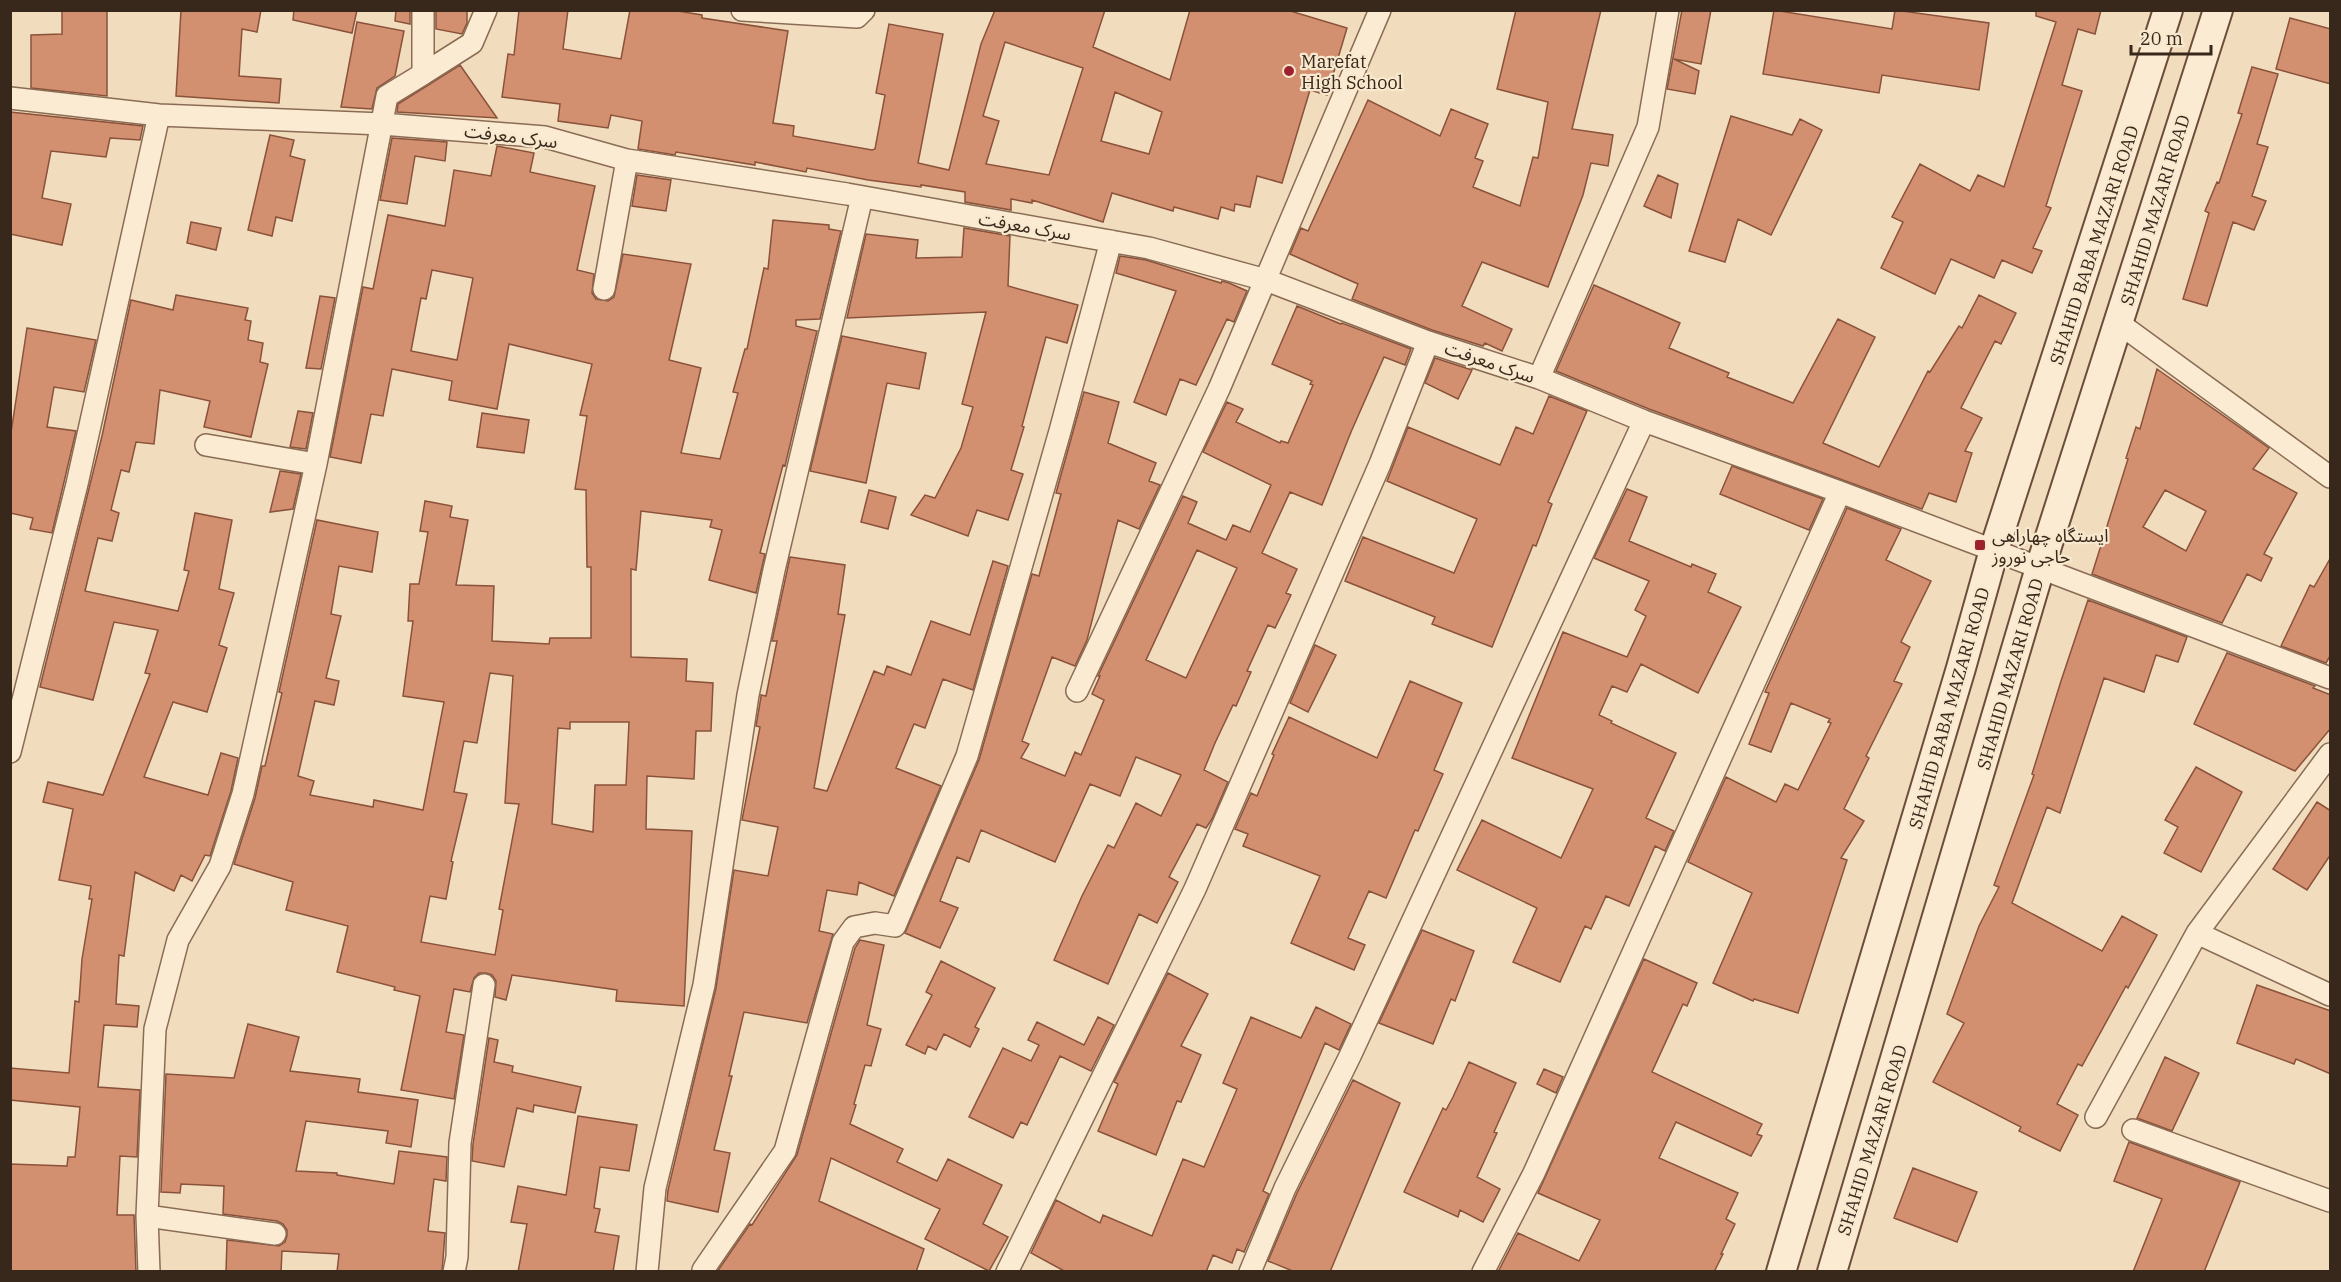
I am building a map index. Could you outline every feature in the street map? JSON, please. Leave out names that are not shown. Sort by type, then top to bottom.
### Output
[{"type":"main road","name":"SHAHID BABA MAZARI ROAD","points":[[1781,1272],[1994,550],[2168,10]]},
{"type":"main road","name":"SHAHID MAZARI ROAD","points":[[1832,1272],[2040,568],[2120,324],[2218,10]]},
{"type":"street","points":[[423,10],[423,74]]},
{"type":"street","points":[[149,1272],[147,1216],[155,1029],[178,940],[220,866],[243,794],[316,464],[387,96],[472,43],[486,10]]},
{"type":"street","points":[[742,10],[857,17],[864,10]]},
{"type":"street","points":[[1077,692],[1219,389],[1380,10]]},
{"type":"street","points":[[1539,378],[1648,127],[1668,10]]},
{"type":"street","name":"سرک معرفت","points":[[10,98],[159,115],[382,124],[545,136],[627,160],[862,197],[1149,248],[1266,280],[1428,342],[1539,378],[1644,421],[1840,492],[2331,678]]},
{"type":"street","points":[[10,752],[77,484],[159,115]]},
{"type":"street","points":[[604,289],[627,160]]},
{"type":"street","points":[[647,1272],[655,1188],[704,985],[748,695],[769,593],[862,197]]},
{"type":"street","points":[[703,1270],[784,1151],[843,942],[854,927],[875,923],[895,926],[967,756],[1060,432],[1111,241]]},
{"type":"street","points":[[2120,324],[2331,477]]},
{"type":"street","points":[[1008,1271],[1196,889],[1375,474],[1428,342]]},
{"type":"street","points":[[1250,1272],[1285,1188],[1350,1056],[1644,421]]},
{"type":"street","points":[[206,445],[316,464]]},
{"type":"street","points":[[1483,1272],[1534,1173],[1840,492]]},
{"type":"street","points":[[2096,1117],[2197,933],[2331,754]]},
{"type":"street","points":[[2197,933],[2331,995]]},
{"type":"street","points":[[454,1272],[457,1257],[460,1143],[484,985]]},
{"type":"street","points":[[2133,1130],[2331,1201]]},
{"type":"street","points":[[147,1216],[275,1234]]},
{"type":"building","points":[[62,10],[107,10],[107,96],[31,88],[31,35],[62,34]]},
{"type":"building","points":[[181,10],[261,10],[257,32],[242,29],[239,76],[281,79],[279,103],[176,96]]},
{"type":"building","points":[[294,10],[357,10],[352,33],[293,20]]},
{"type":"building","points":[[396,10],[410,10],[410,24],[395,21]]},
{"type":"building","points":[[436,10],[467,10],[467,23],[462,34],[436,29]]},
{"type":"building","points":[[519,10],[568,10],[563,49],[621,59],[630,10],[678,11],[702,15],[702,18],[788,31],[773,123],[794,126],[793,136],[872,150],[875,149],[885,95],[876,93],[889,24],[943,34],[918,163],[949,170],[981,44],[995,10],[1105,10],[1093,47],[1170,80],[1190,10],[1287,10],[1347,28],[1327,95],[1310,90],[1282,183],[1257,176],[1250,207],[1235,204],[1234,211],[1221,207],[1218,219],[1174,207],[1173,211],[1112,193],[1103,222],[1032,200],[1032,203],[1011,199],[1011,210],[965,202],[965,192],[868,180],[807,168],[806,172],[755,162],[755,165],[676,152],[675,155],[638,149],[642,121],[611,115],[608,128],[558,121],[560,104],[502,97],[508,54],[514,55]],"holes":[[[1005,42],[1083,68],[1049,175],[986,164],[999,121],[983,116]],[[1115,92],[1162,112],[1149,154],[1101,141]]]},
{"type":"building","points":[[1516,10],[1601,10],[1572,129],[1613,135],[1608,166],[1591,163],[1583,195],[1548,287],[1482,262],[1462,306],[1512,329],[1502,351],[1485,343],[1483,346],[1432,330],[1352,299],[1358,284],[1290,254],[1301,228],[1308,231],[1368,100],[1440,136],[1451,109],[1488,124],[1475,158],[1483,161],[1473,187],[1520,206],[1533,157],[1538,158],[1548,102],[1497,89]]},
{"type":"building","points":[[1682,10],[1711,10],[1701,64],[1674,59],[1699,71],[1695,94],[1667,89]]},
{"type":"building","points":[[1774,10],[1892,29],[1895,10],[1989,23],[1979,90],[1882,75],[1879,93],[1763,74]]},
{"type":"building","points":[[2036,10],[2101,10],[2095,34],[2078,29],[2062,85],[2082,91],[2046,206],[2051,208],[2033,248],[2042,251],[2032,273],[2002,260],[1994,278],[1951,259],[1935,294],[1881,268],[1903,222],[1892,217],[1920,164],[1970,191],[1978,175],[2004,187],[2056,22],[2036,16]]},
{"type":"building","points":[[2290,18],[2331,29],[2331,84],[2276,69]]},
{"type":"building","points":[[357,22],[404,31],[395,76],[377,88],[372,109],[341,107]]},
{"type":"building","points":[[460,65],[497,118],[397,112],[398,104]]},
{"type":"building","points":[[2252,67],[2278,74],[2257,144],[2268,147],[2252,196],[2266,201],[2254,230],[2233,222],[2207,306],[2183,299],[2209,213],[2205,211],[2217,182],[2219,183],[2242,114],[2238,113]]},
{"type":"building","points":[[10,112],[143,126],[140,140],[110,138],[106,157],[51,151],[42,198],[71,204],[62,245],[10,234]]},
{"type":"building","points":[[1731,116],[1792,135],[1800,119],[1822,130],[1771,235],[1738,219],[1725,262],[1689,251]]},
{"type":"building","points":[[270,135],[294,140],[290,156],[305,160],[292,221],[276,217],[272,236],[248,230]]},
{"type":"building","points":[[392,138],[447,142],[445,161],[415,156],[407,204],[380,200]]},
{"type":"building","points":[[497,146],[534,153],[530,172],[595,186],[577,270],[594,274],[592,293],[596,299],[608,301],[614,297],[623,254],[691,264],[669,360],[701,368],[681,453],[720,459],[738,393],[733,392],[745,349],[747,349],[764,268],[768,269],[773,220],[829,225],[829,229],[841,231],[820,319],[796,320],[796,326],[817,331],[785,466],[783,465],[760,553],[765,554],[756,593],[709,580],[722,530],[710,527],[712,520],[641,511],[636,570],[631,569],[631,657],[687,659],[686,681],[713,683],[711,731],[696,731],[694,779],[647,776],[646,829],[692,831],[684,1006],[616,1001],[617,990],[512,975],[506,1000],[495,997],[496,981],[492,975],[479,973],[474,978],[470,992],[454,989],[446,1032],[464,1035],[454,1099],[401,1090],[420,996],[337,972],[348,926],[286,910],[293,882],[234,864],[255,798],[262,766],[265,766],[317,520],[378,532],[372,572],[339,566],[331,614],[341,616],[326,678],[339,681],[334,705],[315,701],[298,776],[314,781],[310,795],[373,807],[374,800],[423,810],[444,702],[403,696],[413,621],[408,621],[410,584],[419,584],[428,532],[420,531],[425,501],[452,506],[450,517],[468,520],[456,585],[494,586],[492,641],[549,644],[550,638],[591,638],[591,567],[587,567],[586,490],[575,489],[587,416],[580,415],[592,364],[509,344],[497,409],[449,400],[452,381],[392,369],[383,416],[371,414],[361,463],[330,457],[363,287],[373,289],[388,215],[445,226],[454,170],[491,176]],"holes":[[[432,270],[473,278],[457,360],[411,351],[421,298],[426,299]],[[490,673],[513,676],[505,803],[519,804],[499,909],[503,910],[495,955],[421,942],[430,896],[446,899],[453,862],[451,861],[467,794],[454,792],[464,741],[477,743]],[[570,722],[629,722],[626,785],[595,785],[593,832],[552,824],[558,728],[570,729]]]},
{"type":"building","points":[[637,175],[671,180],[666,211],[632,206]]},
{"type":"building","points":[[1658,175],[1678,184],[1671,218],[1644,206]]},
{"type":"building","points":[[191,222],[221,228],[216,250],[187,243]]},
{"type":"building","points":[[964,228],[1010,236],[1008,286],[1078,305],[1067,343],[1046,337],[1011,470],[1023,474],[1008,520],[977,510],[968,536],[911,515],[925,495],[935,498],[961,448],[973,407],[962,404],[986,312],[847,318],[866,234],[918,240],[916,258],[962,257]]},
{"type":"building","points":[[1120,256],[1146,260],[1221,283],[1222,281],[1229,283],[1247,291],[1234,322],[1227,319],[1196,385],[1180,379],[1166,415],[1134,402],[1176,291],[1116,273]]},
{"type":"building","points":[[1594,285],[1680,323],[1669,348],[1729,373],[1727,377],[1793,403],[1838,319],[1875,337],[1823,443],[1879,467],[1928,371],[1930,372],[1959,326],[1962,328],[1979,295],[2016,313],[2001,344],[1995,341],[1961,408],[1982,418],[1965,451],[1972,453],[1956,502],[1929,493],[1922,509],[1649,409],[1556,371]]},
{"type":"building","points":[[176,295],[248,308],[245,320],[251,321],[248,340],[263,343],[260,362],[268,364],[251,437],[204,427],[210,401],[160,390],[154,444],[136,442],[129,472],[121,470],[111,510],[119,513],[112,541],[98,538],[85,591],[178,611],[189,571],[184,570],[195,513],[232,520],[219,589],[234,593],[219,645],[227,648],[207,712],[173,702],[144,777],[208,795],[221,753],[238,758],[231,791],[210,856],[205,855],[192,881],[181,875],[174,891],[135,872],[124,956],[119,955],[116,1004],[139,1006],[137,1027],[104,1025],[98,1087],[140,1090],[137,1157],[120,1156],[117,1215],[134,1215],[136,1272],[14,1272],[10,1271],[10,1164],[67,1166],[68,1157],[75,1157],[80,1107],[10,1100],[10,1068],[69,1073],[75,1001],[79,1002],[82,959],[92,899],[89,899],[91,886],[59,880],[73,809],[43,802],[48,782],[103,795],[150,674],[145,673],[158,630],[114,622],[93,700],[40,687],[102,436],[131,300],[173,310]]},
{"type":"building","points":[[320,296],[335,298],[321,369],[306,368]]},
{"type":"building","points":[[1297,306],[1411,349],[1405,365],[1384,357],[1322,505],[1290,492],[1262,553],[1297,569],[1286,593],[1291,595],[1275,628],[1268,625],[1247,671],[1251,672],[1236,706],[1233,705],[1215,743],[1204,770],[1228,782],[1212,819],[1206,828],[1197,824],[1169,877],[1178,882],[1157,923],[1139,914],[1108,984],[1054,960],[1082,896],[1108,845],[1114,848],[1136,803],[1161,816],[1181,775],[1136,757],[1120,796],[1090,784],[1055,862],[981,830],[969,862],[957,857],[940,901],[958,908],[940,948],[905,933],[979,760],[1032,574],[1039,576],[1061,494],[1056,493],[1084,392],[1119,402],[1108,443],[1156,463],[1149,481],[1160,485],[1139,529],[1118,520],[1087,640],[1075,666],[1052,657],[1022,741],[1029,744],[1021,758],[1065,776],[1075,752],[1081,755],[1104,700],[1092,694],[1100,676],[1098,676],[1183,496],[1197,502],[1188,523],[1226,540],[1233,525],[1250,532],[1271,485],[1203,452],[1227,402],[1243,409],[1236,422],[1280,443],[1281,441],[1288,443],[1313,385],[1310,384],[1312,381],[1272,364]],"holes":[[[1197,550],[1237,568],[1186,678],[1146,660]]]},
{"type":"building","points":[[27,328],[96,340],[84,392],[54,387],[47,427],[76,431],[52,533],[30,529],[33,518],[10,513],[10,439]]},
{"type":"building","points":[[842,336],[926,353],[919,389],[887,383],[866,483],[810,471]]},
{"type":"building","points":[[1435,358],[1472,370],[1458,399],[1425,383]]},
{"type":"building","points":[[2157,369],[2269,448],[2253,469],[2297,493],[2264,554],[2272,558],[2261,581],[2247,574],[2222,623],[2092,574],[2136,427],[2140,429]],"holes":[[[2165,490],[2206,511],[2186,551],[2143,527]]]},
{"type":"building","points":[[1549,396],[1587,411],[1548,502],[1552,504],[1536,546],[1533,545],[1492,647],[1432,624],[1435,617],[1345,581],[1363,537],[1454,573],[1477,519],[1387,481],[1408,427],[1500,465],[1516,427],[1533,434]]},
{"type":"building","points":[[298,411],[313,413],[306,449],[290,447]]},
{"type":"building","points":[[482,413],[529,420],[524,453],[477,447]]},
{"type":"building","points":[[1732,466],[1823,499],[1809,530],[1720,494]]},
{"type":"building","points":[[280,471],[301,474],[293,509],[270,512]]},
{"type":"building","points":[[1627,489],[1647,497],[1629,541],[1691,567],[1692,564],[1716,574],[1708,592],[1741,607],[1698,693],[1641,664],[1627,692],[1612,686],[1599,715],[1612,721],[1611,723],[1676,753],[1646,818],[1674,831],[1665,851],[1655,846],[1629,906],[1606,896],[1591,929],[1585,926],[1560,982],[1513,962],[1537,908],[1457,870],[1482,820],[1561,858],[1593,789],[1512,758],[1563,632],[1627,657],[1646,616],[1635,610],[1649,581],[1594,558]]},
{"type":"building","points":[[869,490],[896,497],[888,529],[861,522]]},
{"type":"building","points":[[1847,508],[1901,529],[1886,560],[1931,581],[1901,642],[1910,647],[1894,681],[1902,684],[1866,756],[1869,758],[1844,809],[1864,821],[1841,858],[1847,860],[1798,1013],[1754,999],[1753,1001],[1713,983],[1752,893],[1688,862],[1726,777],[1776,802],[1785,784],[1798,790],[1831,723],[1828,722],[1830,719],[1791,703],[1771,752],[1749,744],[1769,693],[1765,692]]},
{"type":"building","points":[[790,557],[845,565],[838,614],[845,615],[814,788],[827,791],[874,671],[884,675],[887,666],[911,675],[931,621],[970,635],[993,561],[1008,566],[973,690],[943,679],[925,728],[914,724],[896,768],[941,786],[894,896],[859,882],[857,895],[827,890],[819,931],[833,934],[807,1023],[744,1012],[729,1076],[732,1076],[714,1150],[730,1153],[718,1212],[667,1201],[668,1190],[716,988],[734,870],[768,876],[778,827],[742,820],[760,727],[756,726],[761,695],[766,696],[777,641],[772,641]]},
{"type":"building","points":[[2331,557],[2331,654],[2326,663],[2281,646],[2310,585],[2314,587]]},
{"type":"building","points":[[2088,600],[2187,637],[2178,662],[2156,655],[2144,692],[2104,678],[2060,813],[2047,807],[2012,903],[2102,951],[2122,916],[2157,935],[2082,1066],[2078,1064],[2057,1104],[2078,1115],[2060,1151],[2019,1131],[2021,1127],[1933,1082],[1964,1023],[1947,1014],[1979,926],[1999,887],[1994,885],[2034,775],[2032,774]]},
{"type":"building","points":[[1315,645],[1336,655],[1308,712],[1290,703]]},
{"type":"building","points":[[2227,653],[2315,686],[2313,688],[2331,695],[2331,728],[2295,771],[2194,724]]},
{"type":"building","points":[[1410,681],[1462,703],[1434,770],[1443,774],[1418,831],[1415,830],[1386,898],[1369,891],[1348,938],[1365,945],[1354,970],[1291,943],[1320,876],[1243,846],[1248,834],[1235,829],[1251,793],[1257,796],[1274,755],[1272,754],[1289,717],[1377,758]]},
{"type":"building","points":[[2196,767],[2242,792],[2201,872],[2164,853],[2178,827],[2165,820]]},
{"type":"building","points":[[2317,802],[2331,811],[2331,854],[2307,890],[2273,869]]},
{"type":"building","points":[[1422,930],[1474,951],[1455,1001],[1451,999],[1433,1044],[1379,1023]]},
{"type":"building","points":[[860,940],[884,945],[867,1025],[881,1029],[871,1066],[865,1065],[850,1124],[903,1149],[897,1162],[937,1181],[948,1159],[1002,1185],[983,1224],[1008,1237],[989,1271],[925,1239],[940,1209],[831,1158],[819,1201],[924,1249],[916,1272],[717,1272],[750,1224],[752,1225],[797,1155],[855,948]]},
{"type":"building","points":[[1644,959],[1697,983],[1687,1006],[1683,1004],[1652,1072],[1762,1124],[1757,1134],[1762,1136],[1751,1156],[1676,1122],[1659,1158],[1738,1193],[1726,1219],[1735,1224],[1721,1254],[1723,1254],[1714,1272],[1498,1272],[1518,1233],[1579,1261],[1600,1220],[1538,1193]]},
{"type":"building","points":[[941,961],[995,988],[975,1027],[979,1029],[970,1047],[944,1034],[936,1050],[928,1046],[925,1054],[906,1045],[932,995],[926,992]]},
{"type":"building","points":[[1168,973],[1208,994],[1181,1046],[1201,1055],[1181,1102],[1177,1101],[1156,1155],[1098,1131],[1118,1084],[1114,1082]]},
{"type":"building","points":[[2257,985],[2331,1011],[2331,1074],[2296,1059],[2294,1064],[2237,1043]]},
{"type":"building","points":[[1316,1007],[1351,1024],[1339,1050],[1325,1043],[1263,1191],[1269,1194],[1244,1252],[1237,1249],[1232,1263],[1213,1255],[1206,1272],[1066,1272],[1031,1253],[1056,1200],[1100,1223],[1103,1215],[1152,1236],[1183,1159],[1204,1167],[1237,1089],[1223,1083],[1251,1017],[1301,1038]]},
{"type":"building","points":[[1098,1017],[1114,1025],[1091,1071],[1060,1056],[1027,1125],[1021,1122],[1013,1138],[969,1117],[1003,1048],[1031,1061],[1039,1045],[1028,1040],[1037,1022],[1084,1045]]},
{"type":"building","points":[[248,1024],[299,1037],[290,1071],[360,1079],[358,1092],[418,1100],[411,1147],[386,1143],[388,1131],[306,1121],[296,1171],[337,1173],[337,1175],[394,1184],[399,1151],[447,1157],[446,1181],[434,1179],[428,1231],[445,1233],[442,1272],[337,1272],[339,1254],[282,1251],[281,1272],[226,1272],[227,1240],[279,1246],[285,1242],[287,1236],[287,1230],[283,1224],[277,1221],[223,1214],[224,1186],[181,1184],[180,1193],[161,1192],[166,1074],[234,1078]]},
{"type":"building","points":[[489,1038],[498,1040],[494,1062],[513,1066],[512,1072],[581,1087],[575,1113],[534,1105],[533,1112],[517,1108],[504,1167],[472,1161]]},
{"type":"building","points":[[2165,1057],[2199,1073],[2172,1131],[2137,1118]]},
{"type":"building","points":[[1469,1062],[1516,1083],[1477,1177],[1500,1189],[1483,1222],[1460,1210],[1458,1217],[1404,1192],[1443,1108],[1446,1110]]},
{"type":"building","points":[[1544,1069],[1563,1077],[1556,1093],[1537,1084]]},
{"type":"building","points":[[1353,1080],[1400,1103],[1330,1272],[1295,1272],[1268,1261],[1297,1193]]},
{"type":"building","points":[[578,1116],[637,1125],[629,1171],[600,1167],[594,1208],[600,1209],[595,1232],[619,1236],[613,1272],[518,1272],[527,1224],[511,1222],[518,1186],[566,1195]]},
{"type":"building","points":[[2129,1142],[2240,1182],[2204,1272],[2133,1272],[2162,1199],[2114,1181]]},
{"type":"building","points":[[1913,1168],[1977,1192],[1957,1242],[1894,1218]]},
{"type":"place","name":"Marefat High School","points":[[1289,71]]},
{"type":"place","name":"ایستگاه چهاراهی حاجی نوروز","points":[[1980,545]]}]
